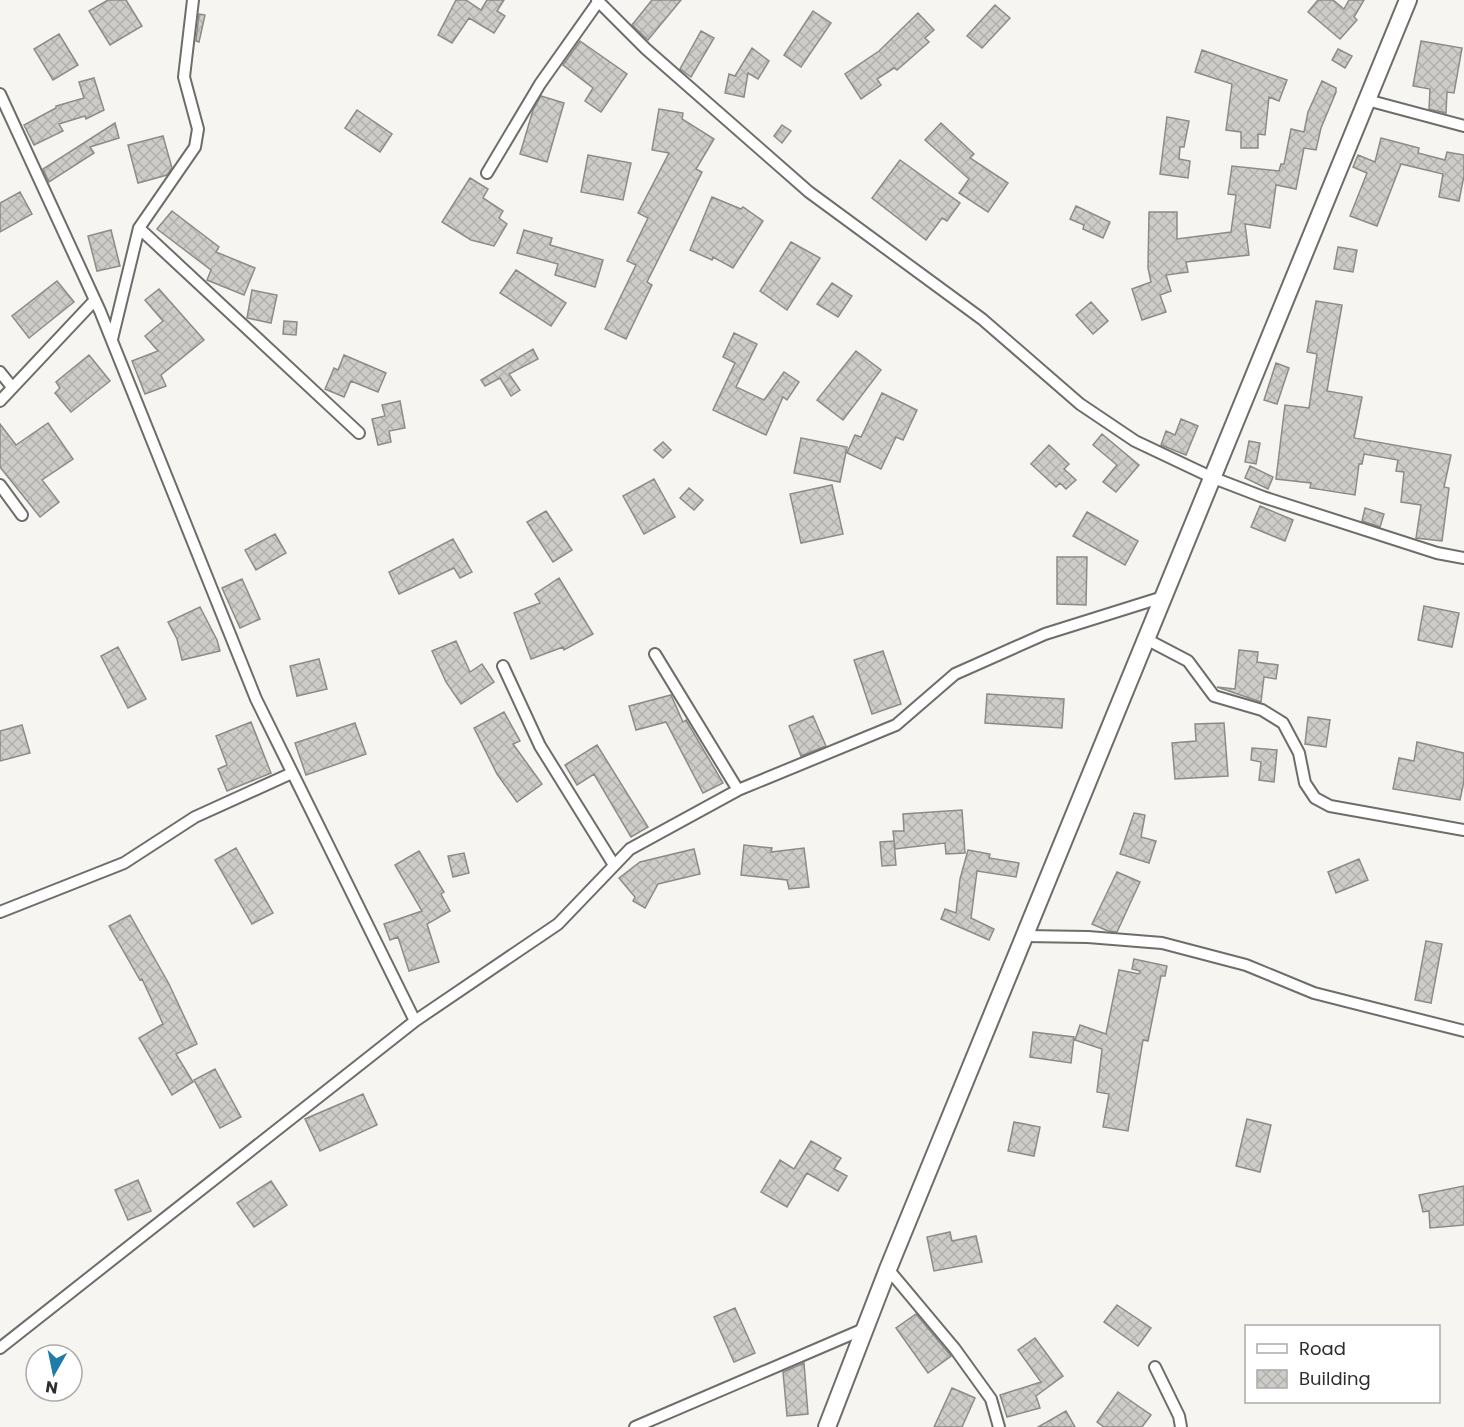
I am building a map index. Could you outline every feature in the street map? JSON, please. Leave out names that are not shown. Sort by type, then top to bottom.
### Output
[{"type":"main road","points":[[827,1427],[888,1269],[1408,0]]},
{"type":"street","points":[[112,340],[140,228],[195,147],[198,129],[184,77],[193,0]]},
{"type":"street","points":[[487,173],[540,84],[598,1],[645,49],[809,192],[982,319],[1080,404],[1135,441],[1211,477],[1348,525],[1437,553],[1464,558]]},
{"type":"street","points":[[0,94],[112,340],[256,699],[415,1021]]},
{"type":"street","points":[[1367,100],[1464,126]]},
{"type":"street","points":[[140,228],[359,433]]},
{"type":"street","points":[[0,400],[95,300]]},
{"type":"street","points":[[0,372],[12,387]]},
{"type":"street","points":[[0,485],[22,515]]},
{"type":"street","points":[[0,1348],[415,1021],[558,924],[630,849],[738,790],[896,725],[955,674],[1045,634],[1163,597]]},
{"type":"street","points":[[1146,639],[1188,661],[1214,696],[1262,710],[1283,723],[1299,753],[1305,783],[1315,798],[1330,806],[1464,830]]},
{"type":"street","points":[[655,654],[738,790]]},
{"type":"street","points":[[503,666],[540,746],[614,865]]},
{"type":"street","points":[[0,912],[124,863],[195,817],[292,773]]},
{"type":"street","points":[[1025,936],[1088,937],[1162,943],[1246,965],[1314,993],[1464,1031]]},
{"type":"street","points":[[888,1269],[956,1349],[991,1399],[999,1427]]},
{"type":"street","points":[[635,1427],[866,1328]]},
{"type":"street","points":[[1155,1368],[1179,1416],[1181,1427]]},
{"type":"building","points":[[108,0],[126,0],[142,26],[110,45],[89,11]]},
{"type":"building","points":[[456,0],[466,0],[481,10],[487,0],[504,0],[497,11],[505,16],[494,33],[469,18],[452,43],[438,35]]},
{"type":"building","points":[[652,0],[681,0],[648,40],[632,25]]},
{"type":"building","points":[[1318,0],[1333,0],[1344,9],[1349,0],[1364,0],[1354,17],[1357,20],[1340,39],[1308,12]]},
{"type":"building","points":[[995,5],[1010,18],[982,48],[967,36]]},
{"type":"building","points":[[813,11],[831,23],[801,67],[784,55]]},
{"type":"building","points":[[918,13],[934,30],[925,38],[929,42],[897,70],[894,68],[877,79],[881,85],[861,99],[845,74],[879,51]]},
{"type":"building","points":[[199,14],[205,15],[199,42],[196,41]]},
{"type":"building","points":[[701,31],[714,38],[691,77],[680,69]]},
{"type":"building","points":[[59,34],[78,65],[53,80],[34,49]]},
{"type":"building","points":[[580,41],[627,74],[601,112],[585,101],[593,88],[563,65]]},
{"type":"building","points":[[1421,41],[1462,48],[1454,93],[1447,92],[1446,113],[1429,109],[1430,89],[1413,86]]},
{"type":"building","points":[[752,48],[769,61],[758,79],[748,73],[744,97],[725,93],[729,74],[735,76]]},
{"type":"building","points":[[1338,49],[1352,56],[1345,68],[1332,60]]},
{"type":"building","points":[[1202,50],[1287,80],[1279,101],[1269,97],[1265,135],[1258,134],[1258,148],[1241,148],[1241,132],[1226,130],[1232,84],[1195,72]]},
{"type":"building","points":[[94,78],[104,110],[86,119],[85,116],[59,124],[63,131],[34,145],[24,125],[56,106],[84,98],[79,82]]},
{"type":"building","points":[[1322,81],[1336,88],[1336,92],[1321,128],[1316,150],[1304,148],[1296,189],[1276,185],[1270,228],[1245,224],[1249,255],[1186,262],[1188,272],[1166,275],[1171,291],[1160,295],[1166,312],[1142,320],[1132,289],[1151,282],[1148,268],[1149,212],[1177,212],[1177,239],[1231,232],[1236,195],[1228,194],[1232,166],[1279,171],[1281,164],[1284,164],[1291,129],[1304,132],[1308,112]]},
{"type":"building","points":[[541,96],[564,103],[547,162],[520,154],[533,110]]},
{"type":"building","points":[[659,109],[683,113],[682,119],[714,139],[696,169],[702,172],[647,282],[652,285],[626,339],[605,329],[636,265],[627,261],[648,218],[638,213],[669,153],[652,150]]},
{"type":"building","points":[[357,110],[392,134],[380,152],[345,128]]},
{"type":"building","points":[[1167,117],[1189,121],[1184,147],[1180,147],[1179,159],[1190,161],[1188,178],[1160,174]]},
{"type":"building","points":[[115,123],[119,138],[90,147],[94,153],[49,182],[43,169]]},
{"type":"building","points":[[941,123],[974,154],[970,158],[1008,183],[988,212],[959,193],[969,179],[925,140]]},
{"type":"building","points":[[782,125],[791,131],[782,143],[774,136]]},
{"type":"building","points":[[163,136],[172,168],[167,175],[138,183],[128,145]]},
{"type":"building","points":[[1381,138],[1419,148],[1418,153],[1445,160],[1447,152],[1464,155],[1464,176],[1459,201],[1439,197],[1443,174],[1401,164],[1377,226],[1350,216],[1367,173],[1353,167],[1358,155],[1375,162]]},
{"type":"building","points":[[588,155],[631,163],[623,200],[581,192]]},
{"type":"building","points":[[900,160],[960,203],[947,221],[942,218],[926,240],[872,198]]},
{"type":"building","points":[[470,178],[488,189],[483,198],[503,211],[499,218],[507,224],[494,246],[471,240],[442,222]]},
{"type":"building","points":[[20,192],[32,214],[0,232],[0,203]]},
{"type":"building","points":[[712,197],[741,209],[743,207],[763,221],[733,268],[713,257],[712,260],[690,250]]},
{"type":"building","points":[[1076,206],[1110,222],[1103,238],[1083,229],[1084,225],[1070,219]]},
{"type":"building","points":[[172,211],[219,247],[216,252],[255,268],[244,295],[207,280],[211,270],[157,229]]},
{"type":"building","points":[[111,230],[120,266],[97,271],[88,236]]},
{"type":"building","points":[[524,230],[552,238],[550,245],[603,260],[595,287],[555,275],[558,264],[517,253]]},
{"type":"building","points":[[791,242],[820,258],[787,310],[760,291]]},
{"type":"building","points":[[1338,247],[1357,250],[1353,272],[1334,269]]},
{"type":"building","points":[[516,270],[566,303],[551,326],[500,293]]},
{"type":"building","points":[[57,281],[74,302],[29,338],[12,316]]},
{"type":"building","points":[[832,283],[852,296],[838,317],[817,304]]},
{"type":"building","points":[[159,289],[204,340],[161,375],[166,386],[145,394],[132,361],[158,351],[145,336],[163,321],[145,300]]},
{"type":"building","points":[[252,290],[277,295],[271,323],[247,318]]},
{"type":"building","points":[[1316,301],[1342,305],[1327,391],[1362,397],[1354,438],[1451,455],[1444,487],[1449,488],[1442,541],[1416,538],[1421,505],[1401,502],[1404,472],[1396,471],[1398,460],[1364,454],[1362,464],[1359,464],[1355,495],[1310,488],[1311,483],[1276,479],[1285,405],[1309,408],[1317,354],[1307,352]]},
{"type":"building","points":[[1091,302],[1108,321],[1093,334],[1076,315]]},
{"type":"building","points":[[284,321],[297,322],[296,335],[283,334]]},
{"type":"building","points":[[734,333],[757,344],[736,387],[764,400],[784,372],[799,382],[787,400],[783,397],[766,435],[713,410],[735,363],[723,357]]},
{"type":"building","points":[[533,349],[538,359],[509,374],[520,390],[511,396],[500,378],[485,386],[481,380]]},
{"type":"building","points":[[856,351],[881,370],[843,420],[817,400]]},
{"type":"building","points":[[89,355],[110,381],[71,412],[55,393],[60,388],[56,382]]},
{"type":"building","points":[[344,355],[386,373],[378,392],[351,381],[344,397],[325,389],[334,368],[338,370]]},
{"type":"building","points":[[1276,363],[1289,368],[1277,404],[1264,400]]},
{"type":"building","points":[[882,393],[917,410],[903,440],[896,437],[881,469],[847,453],[855,435],[861,437]]},
{"type":"building","points":[[400,401],[405,428],[389,431],[391,442],[378,445],[372,419],[385,416],[382,405]]},
{"type":"building","points":[[1181,419],[1198,426],[1186,455],[1161,445],[1166,431],[1175,435]]},
{"type":"building","points":[[48,423],[73,459],[42,480],[59,502],[40,517],[0,467],[0,424],[16,445]]},
{"type":"building","points":[[1102,434],[1139,465],[1116,492],[1103,482],[1117,465],[1093,445]]},
{"type":"building","points":[[801,438],[847,447],[840,482],[794,473]]},
{"type":"building","points":[[1249,441],[1260,443],[1256,464],[1245,462]]},
{"type":"building","points":[[663,442],[671,450],[663,458],[654,450]]},
{"type":"building","points":[[1049,445],[1069,464],[1064,469],[1076,480],[1066,489],[1060,483],[1056,487],[1031,464]]},
{"type":"building","points":[[1250,466],[1273,477],[1268,489],[1245,478]]},
{"type":"building","points":[[654,479],[675,517],[644,534],[623,496]]},
{"type":"building","points":[[832,485],[843,534],[801,543],[790,494]]},
{"type":"building","points":[[689,488],[703,500],[694,510],[680,498]]},
{"type":"building","points":[[1260,506],[1293,520],[1285,541],[1251,527]]},
{"type":"building","points":[[1365,508],[1384,514],[1380,527],[1362,521]]},
{"type":"building","points":[[546,511],[572,550],[553,562],[527,522]]},
{"type":"building","points":[[1087,512],[1138,541],[1125,565],[1073,536]]},
{"type":"building","points":[[275,534],[286,553],[256,570],[245,550]]},
{"type":"building","points":[[453,539],[472,572],[460,578],[454,568],[399,594],[389,572]]},
{"type":"building","points":[[1057,557],[1087,557],[1086,605],[1057,604]]},
{"type":"building","points":[[559,578],[593,634],[564,650],[563,647],[531,659],[514,613],[540,603],[535,594]]},
{"type":"building","points":[[242,579],[260,619],[240,628],[222,588]]},
{"type":"building","points":[[1424,606],[1459,613],[1452,647],[1418,640]]},
{"type":"building","points":[[200,607],[217,640],[220,651],[182,660],[177,639],[168,622]]},
{"type":"building","points":[[456,641],[470,672],[482,664],[494,682],[461,704],[446,682],[432,651]]},
{"type":"building","points":[[118,647],[146,699],[128,708],[101,656]]},
{"type":"building","points":[[1239,650],[1258,652],[1257,662],[1278,665],[1276,679],[1264,677],[1261,702],[1217,687],[1235,689]]},
{"type":"building","points":[[883,651],[901,704],[872,714],[854,660]]},
{"type":"building","points":[[319,659],[327,689],[297,696],[290,666]]},
{"type":"building","points":[[987,694],[1064,699],[1062,728],[985,723]]},
{"type":"building","points":[[671,695],[683,722],[686,720],[723,783],[703,793],[666,722],[636,730],[629,706]]},
{"type":"building","points":[[504,712],[520,741],[513,744],[542,784],[517,802],[497,774],[474,728]]},
{"type":"building","points":[[813,716],[826,746],[801,756],[789,726]]},
{"type":"building","points":[[1308,717],[1330,720],[1326,747],[1305,744]]},
{"type":"building","points":[[251,722],[271,773],[227,791],[218,769],[227,765],[216,736]]},
{"type":"building","points":[[355,723],[366,754],[306,775],[295,743]]},
{"type":"building","points":[[1224,723],[1228,776],[1175,779],[1172,743],[1196,741],[1195,724]]},
{"type":"building","points":[[22,725],[30,753],[0,761],[0,731]]},
{"type":"building","points":[[1417,742],[1464,753],[1464,781],[1460,800],[1393,789],[1399,758],[1414,761]]},
{"type":"building","points":[[597,745],[648,827],[631,837],[594,774],[577,785],[565,765]]},
{"type":"building","points":[[1252,748],[1277,750],[1274,782],[1259,780],[1261,762],[1251,760]]},
{"type":"building","points":[[962,810],[965,853],[946,854],[945,843],[895,849],[893,831],[904,831],[903,814]]},
{"type":"building","points":[[1134,813],[1145,815],[1141,837],[1156,841],[1149,863],[1120,854]]},
{"type":"building","points":[[894,841],[896,865],[882,866],[880,842]]},
{"type":"building","points":[[744,845],[772,848],[771,852],[804,848],[809,887],[789,889],[787,880],[741,875]]},
{"type":"building","points":[[236,848],[273,913],[252,924],[215,860]]},
{"type":"building","points":[[694,849],[700,874],[658,884],[645,908],[633,901],[635,897],[619,878],[640,862]]},
{"type":"building","points":[[968,850],[990,854],[989,858],[1019,863],[1016,877],[977,871],[971,918],[994,929],[989,940],[941,919],[945,909],[956,913],[960,879]]},
{"type":"building","points":[[419,851],[444,892],[441,894],[450,911],[427,924],[439,962],[409,971],[398,937],[390,940],[384,924],[422,911],[395,865]]},
{"type":"building","points":[[464,853],[469,873],[453,877],[448,856]]},
{"type":"building","points":[[1359,859],[1368,880],[1336,893],[1328,872]]},
{"type":"building","points":[[1117,872],[1140,882],[1117,932],[1092,924]]},
{"type":"building","points":[[130,915],[169,984],[197,1044],[176,1054],[193,1082],[172,1095],[139,1038],[163,1024],[142,979],[140,980],[109,926]]},
{"type":"building","points":[[1426,941],[1442,944],[1431,1003],[1415,1000]]},
{"type":"building","points":[[1134,959],[1167,966],[1165,976],[1161,976],[1148,1041],[1143,1040],[1128,1131],[1103,1127],[1109,1094],[1097,1092],[1102,1049],[1075,1040],[1080,1025],[1106,1034],[1119,970],[1139,974],[1140,971],[1132,969]]},
{"type":"building","points":[[1033,1032],[1074,1037],[1071,1063],[1030,1057]]},
{"type":"building","points":[[215,1069],[241,1117],[220,1128],[194,1080]]},
{"type":"building","points":[[363,1094],[377,1125],[320,1151],[305,1119]]},
{"type":"building","points":[[1247,1119],[1271,1125],[1260,1172],[1236,1166]]},
{"type":"building","points":[[1014,1122],[1040,1127],[1034,1156],[1008,1151]]},
{"type":"building","points":[[811,1141],[841,1158],[834,1169],[847,1176],[838,1191],[807,1173],[787,1207],[761,1192],[780,1160],[794,1169]]},
{"type":"building","points":[[138,1180],[151,1211],[128,1220],[115,1190]]},
{"type":"building","points":[[271,1181],[287,1205],[254,1227],[237,1203]]},
{"type":"building","points":[[1464,1186],[1464,1225],[1430,1228],[1429,1211],[1423,1212],[1419,1195]]},
{"type":"building","points":[[950,1232],[952,1241],[976,1236],[982,1262],[934,1271],[927,1237]]},
{"type":"building","points":[[1117,1305],[1151,1328],[1138,1346],[1104,1322]]},
{"type":"building","points":[[735,1308],[755,1353],[734,1362],[714,1317]]},
{"type":"building","points":[[916,1314],[951,1356],[928,1373],[896,1328]]},
{"type":"building","points":[[1035,1338],[1063,1376],[1036,1396],[1040,1408],[1007,1417],[1000,1395],[1041,1382],[1018,1350]]},
{"type":"building","points":[[804,1363],[808,1414],[787,1416],[783,1372]]},
{"type":"building","points":[[952,1388],[975,1398],[962,1427],[934,1427]]},
{"type":"building","points":[[1118,1392],[1151,1415],[1142,1427],[1104,1427],[1097,1422]]},
{"type":"building","points":[[1066,1411],[1075,1427],[1038,1427]]}]
